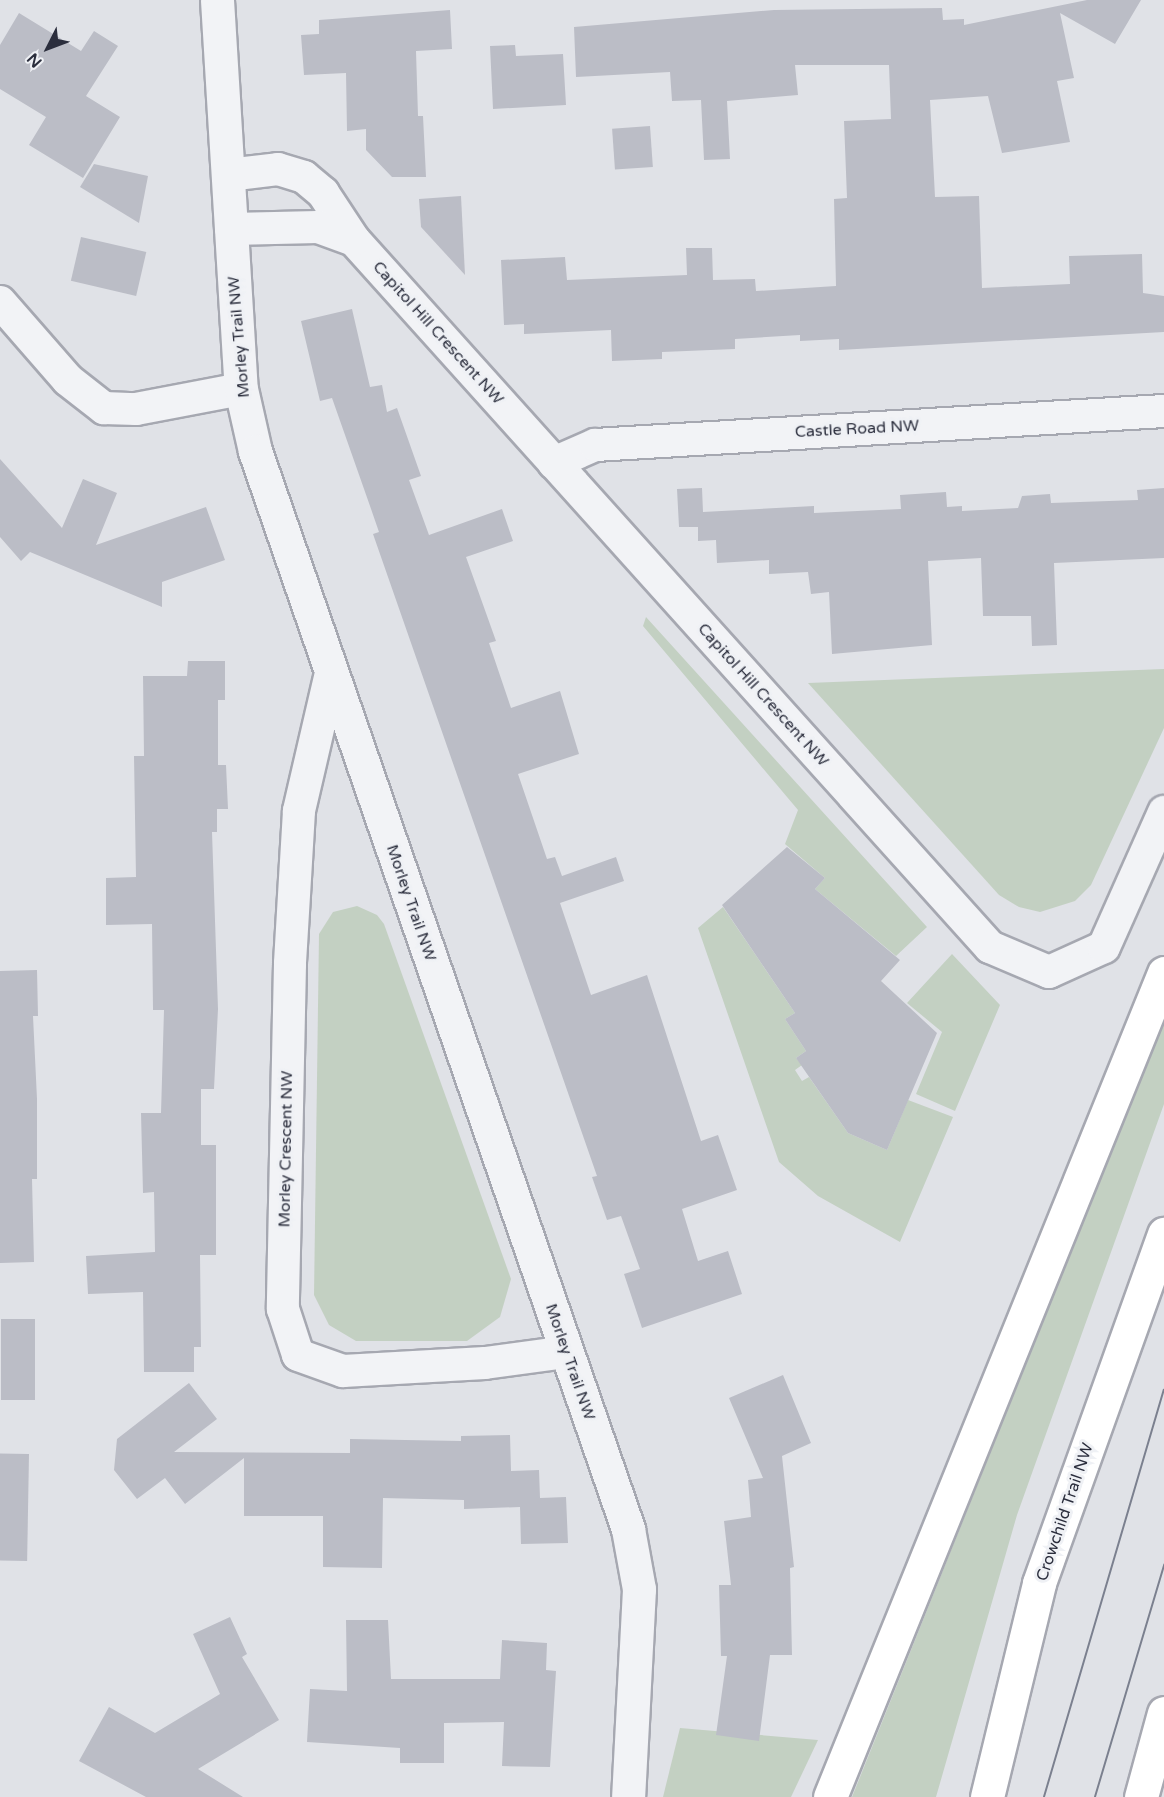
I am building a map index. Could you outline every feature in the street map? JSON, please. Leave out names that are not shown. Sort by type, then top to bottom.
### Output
[{"type":"highway","points":[[830,1797],[1164,973]]},
{"type":"highway","name":"Crowchild Trail NW","points":[[987,1797],[1039,1583],[1164,1234]]},
{"type":"highway","points":[[1141,1797],[1164,1713]]},
{"type":"street","name":"Morley Trail NW","points":[[217,0],[241,389],[255,451],[628,1529],[639,1589],[628,1797]]},
{"type":"street","name":"Capitol Hill Crescent NW","points":[[228,176],[278,169],[304,177],[323,193],[354,240],[990,947],[1049,972],[1104,947],[1164,812]]},
{"type":"street","name":"Capitol Hill Crescent NW","points":[[231,229],[318,227],[354,240]]},
{"type":"street","points":[[0,302],[68,380],[104,408],[136,409],[241,389]]},
{"type":"street","name":"Castle Road NW","points":[[554,463],[595,446],[1164,411]]},
{"type":"street","name":"Morley Crescent NW","points":[[331,673],[299,811],[290,964],[283,1309],[298,1355],[343,1371],[485,1363],[566,1352]]},
{"type":"green space","points":[[646,617],[927,927],[896,956],[815,889],[825,878],[785,844],[798,810],[643,626]]},
{"type":"green space","points":[[1164,669],[1164,728],[1091,885],[1075,901],[1040,912],[1019,907],[999,895],[808,683]]},
{"type":"green space","points":[[357,906],[377,915],[384,924],[511,1279],[500,1317],[467,1341],[356,1341],[329,1325],[314,1295],[319,934],[333,912]]},
{"type":"green space","points":[[723,907],[795,1013],[785,1019],[806,1051],[796,1058],[802,1065],[795,1070],[802,1081],[809,1077],[848,1133],[887,1150],[908,1100],[953,1117],[900,1242],[818,1196],[779,1162],[698,928]]},
{"type":"green space","points":[[952,954],[1000,1005],[955,1111],[916,1094],[942,1032],[907,1003]]},
{"type":"green space","points":[[1164,1020],[1164,1104],[1017,1515],[936,1797],[852,1797]]},
{"type":"green space","points":[[680,1728],[818,1740],[791,1797],[663,1797]]},
{"type":"building","points":[[1087,0],[1141,0],[1115,44],[1060,13],[1074,78],[1057,81],[1070,142],[1002,153],[988,96],[930,100],[935,197],[979,196],[982,288],[1070,284],[1069,256],[1142,254],[1143,293],[1164,296],[1164,332],[839,350],[839,339],[800,341],[800,335],[735,339],[735,349],[662,352],[662,359],[612,361],[611,330],[524,334],[524,324],[504,325],[501,260],[565,257],[567,280],[687,275],[686,248],[712,248],[713,280],[755,279],[756,291],[836,286],[834,199],[847,198],[844,121],[891,119],[889,65],[795,65],[798,95],[727,101],[730,159],[704,160],[701,100],[672,101],[670,72],[576,77],[574,27],[774,10],[942,8],[943,20],[964,19],[964,25]]},
{"type":"building","points":[[450,10],[452,49],[416,51],[418,116],[423,116],[426,177],[392,177],[366,150],[366,129],[347,131],[346,73],[304,75],[301,35],[319,34],[319,20]]},
{"type":"building","points":[[19,13],[81,51],[94,31],[118,46],[86,96],[120,117],[83,178],[29,145],[46,117],[0,89],[0,45]]},
{"type":"building","points":[[515,45],[516,56],[563,54],[566,105],[493,109],[490,46]]},
{"type":"building","points":[[650,126],[653,167],[615,170],[612,129]]},
{"type":"building","points":[[94,164],[148,176],[139,223],[80,187]]},
{"type":"building","points":[[461,196],[465,275],[421,227],[419,199]]},
{"type":"building","points":[[81,237],[146,252],[136,296],[71,281]]},
{"type":"building","points":[[352,309],[370,387],[382,385],[387,412],[397,408],[421,476],[409,480],[429,535],[502,509],[513,541],[466,557],[496,641],[489,643],[511,708],[560,691],[579,754],[518,774],[547,859],[555,857],[562,876],[616,857],[624,881],[560,903],[591,995],[647,975],[701,1141],[718,1135],[737,1190],[682,1209],[698,1261],[728,1251],[742,1294],[642,1328],[624,1274],[640,1269],[621,1216],[607,1220],[592,1177],[597,1176],[373,534],[379,532],[370,506],[332,398],[320,401],[301,321]]},
{"type":"building","points":[[0,459],[62,528],[83,479],[117,493],[96,545],[206,507],[225,560],[162,582],[162,607],[30,552],[21,561],[0,537]]},
{"type":"building","points":[[702,488],[703,512],[814,506],[814,513],[901,509],[900,495],[946,492],[947,507],[962,506],[962,511],[1018,508],[1022,496],[1050,494],[1051,503],[1138,500],[1137,490],[1164,488],[1164,558],[1054,563],[1057,645],[1032,646],[1031,616],[983,616],[981,558],[928,561],[932,645],[832,654],[829,592],[811,594],[808,572],[769,574],[769,560],[717,563],[716,540],[698,541],[698,527],[679,527],[677,489]]},
{"type":"building","points":[[188,661],[225,661],[225,700],[218,700],[218,765],[226,765],[228,809],[217,809],[217,832],[212,832],[218,1009],[214,1089],[201,1089],[201,1145],[216,1145],[216,1255],[200,1255],[201,1347],[194,1347],[194,1372],[144,1372],[143,1292],[88,1294],[86,1256],[155,1252],[154,1192],[143,1193],[141,1113],[161,1113],[164,1010],[153,1010],[152,924],[106,925],[106,878],[136,877],[134,756],[144,756],[143,676],[187,676]]},
{"type":"building","points":[[787,847],[825,878],[815,889],[900,960],[881,981],[937,1033],[887,1150],[848,1133],[796,1058],[806,1051],[785,1019],[795,1013],[722,905]]},
{"type":"building","points":[[37,970],[38,1016],[33,1016],[37,1099],[37,1179],[32,1179],[34,1262],[0,1263],[0,971]]},
{"type":"building","points":[[1,1319],[35,1319],[35,1400],[1,1400]]},
{"type":"building","points":[[783,1375],[811,1443],[782,1456],[794,1567],[790,1568],[792,1655],[770,1655],[759,1741],[716,1735],[727,1656],[721,1656],[719,1585],[731,1585],[724,1521],[751,1517],[748,1480],[763,1478],[729,1398]]},
{"type":"building","points":[[189,1383],[217,1419],[174,1452],[350,1453],[350,1439],[461,1441],[461,1436],[510,1435],[511,1471],[539,1470],[540,1498],[566,1497],[568,1543],[521,1544],[520,1507],[464,1509],[464,1500],[383,1498],[382,1568],[323,1567],[323,1516],[244,1516],[244,1458],[185,1504],[165,1478],[137,1499],[114,1470],[117,1439]]},
{"type":"building","points":[[0,1453],[29,1454],[27,1561],[0,1561]]},
{"type":"building","points":[[230,1617],[247,1654],[242,1657],[279,1720],[198,1769],[243,1797],[146,1797],[79,1761],[109,1707],[155,1733],[220,1694],[193,1634]]},
{"type":"building","points":[[346,1620],[388,1620],[391,1679],[500,1679],[502,1640],[547,1643],[546,1670],[556,1671],[550,1767],[502,1766],[504,1722],[444,1723],[444,1763],[400,1763],[400,1748],[307,1742],[310,1689],[347,1691]]},
{"type":"tram line","points":[[1044,1797],[1164,1390]]},
{"type":"tram line","points":[[1095,1797],[1164,1565]]}]
